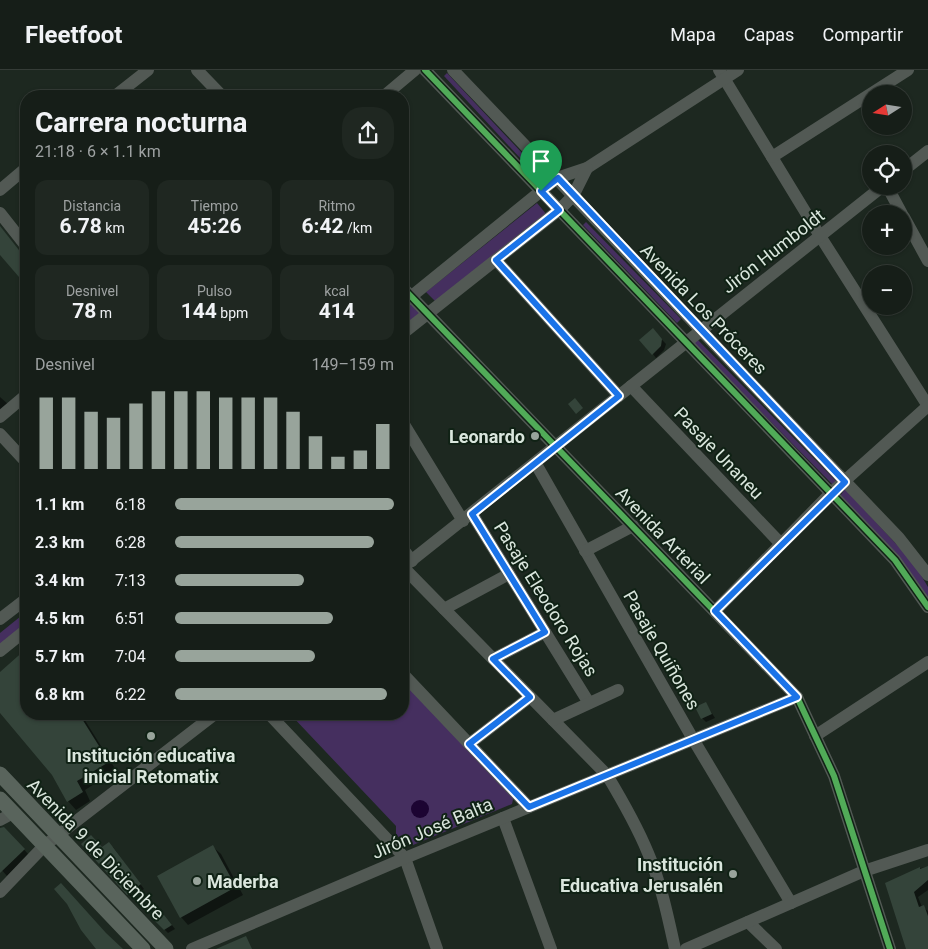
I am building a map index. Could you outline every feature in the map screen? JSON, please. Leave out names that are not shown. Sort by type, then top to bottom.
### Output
[{"type":"main road","name":"Avenida 9 de Diciembre","points":[[0,774],[166,949]]},
{"type":"main road","name":"Avenida 9 de Diciembre","points":[[0,799],[7,817],[44,846],[143,949]]},
{"type":"street","points":[[123,90],[148,70]]},
{"type":"street","points":[[197,70],[216,90]]},
{"type":"street","points":[[391,90],[415,70]]},
{"type":"street","name":"Avenida Los Próceres","points":[[425,70],[895,560],[928,607]]},
{"type":"street","name":"Avenida Los Próceres","points":[[453,70],[558,178],[572,196],[899,538],[928,575]]},
{"type":"street","points":[[409,298],[558,178],[587,168],[722,74],[738,70]]},
{"type":"street","points":[[772,157],[908,70]]},
{"type":"street","points":[[715,611],[831,493],[928,406],[820,236],[722,74]]},
{"type":"street","points":[[912,164],[928,151]]},
{"type":"street","points":[[409,328],[559,210],[572,196],[587,168]]},
{"type":"street","points":[[0,190],[20,173]]},
{"type":"street","name":"Jirón Humboldt","points":[[409,563],[536,464],[700,330],[873,195]]},
{"type":"street","points":[[0,213],[20,238]]},
{"type":"street","points":[[912,232],[928,262]]},
{"type":"street","points":[[496,260],[619,396]]},
{"type":"street","name":"Avenida Arterial","points":[[409,301],[428,313],[797,697],[834,776],[890,949]]},
{"type":"street","name":"Pasaje Unaneu","points":[[631,386],[782,544]]},
{"type":"street","points":[[0,417],[20,400]]},
{"type":"street","name":"Pasaje Eleodoro Rojas","points":[[409,431],[510,574],[589,703]]},
{"type":"street","points":[[0,434],[20,456]]},
{"type":"street","name":"Pasaje Quiñones","points":[[536,464],[693,739],[791,903]]},
{"type":"street","points":[[585,551],[632,526]]},
{"type":"street","points":[[409,568],[444,609],[607,775],[627,808],[649,854],[663,899],[675,949]]},
{"type":"street","points":[[444,609],[510,574]]},
{"type":"street","points":[[0,619],[20,603]]},
{"type":"street","points":[[493,659],[545,632]]},
{"type":"street","points":[[0,651],[20,635]]},
{"type":"street","points":[[815,736],[928,662]]},
{"type":"street","points":[[409,680],[529,807]]},
{"type":"street","points":[[553,720],[618,690]]},
{"type":"street","points":[[469,744],[530,697]]},
{"type":"street","name":"Jirón José Balta","points":[[192,949],[405,858],[797,697]]},
{"type":"street","points":[[0,892],[44,846],[207,720]]},
{"type":"street","points":[[274,720],[405,858],[437,949]]},
{"type":"street","points":[[503,818],[551,949]]},
{"type":"street","points":[[686,949],[864,871],[928,850]]},
{"type":"street","points":[[748,922],[776,949]]},
{"type":"shaded area","points":[[447,73],[538,170],[534,173],[444,76]]},
{"type":"shaded area","points":[[537,203],[547,215],[437,303],[426,292]]},
{"type":"shaded area","points":[[586,222],[681,319],[677,323],[583,225]]},
{"type":"shaded area","points":[[412,303],[422,315],[409,325],[409,306]]},
{"type":"shaded area","points":[[697,339],[837,482],[833,485],[694,344]]},
{"type":"shaded area","points":[[845,489],[913,562],[928,587],[928,599],[840,496]]},
{"type":"shaded area","points":[[20,617],[20,630],[0,646],[0,633]]},
{"type":"shaded area","points":[[409,684],[514,795],[512,804],[413,845],[402,841],[396,834],[396,826],[296,720],[409,720]]},
{"type":"shaded area","points":[[420,800],[426,803],[429,809],[426,815],[420,818],[414,815],[411,809],[414,803]]},
{"type":"building","points":[[0,226],[20,251],[20,276],[19,277],[0,255]]},
{"type":"building","points":[[653,328],[662,339],[661,346],[652,355],[639,340]]},
{"type":"building","points":[[575,398],[583,408],[576,414],[568,404]]},
{"type":"building","points":[[20,654],[20,720],[83,720],[109,762],[77,781],[83,792],[67,802],[52,775],[0,713],[0,672]]},
{"type":"building","points":[[706,702],[712,714],[701,719],[695,707]]},
{"type":"building","points":[[4,827],[25,849],[0,873],[0,828]]},
{"type":"building","points":[[91,835],[102,847],[109,842],[141,884],[127,895],[81,844]]},
{"type":"building","name":"Maderba","points":[[213,845],[236,887],[180,918],[157,876]]},
{"type":"building","points":[[928,866],[928,880],[914,892],[919,907],[924,905],[928,916],[928,949],[906,949],[885,883],[920,867],[920,869]]},
{"type":"building","points":[[61,883],[123,949],[96,949],[81,930],[67,904],[54,889]]},
{"type":"building","points":[[164,915],[172,925],[164,930],[154,920]]},
{"type":"building","points":[[246,936],[252,949],[216,949]]},
{"type":"cycle path","points":[[425,70],[895,560],[928,607]]},
{"type":"cycle path","points":[[409,294],[797,697],[834,776],[890,949]]},
{"type":"place","name":"Leonardo","points":[[535,436]]},
{"type":"place","name":"Institución educativa inicial Retomatix","points":[[151,736]]},
{"type":"place","name":"Institución Educativa Jerusalén","points":[[733,874]]},
{"type":"place","name":"Maderba","points":[[197,881]]},
{"type":"route","points":[[558,178],[572,196],[845,482],[831,493],[715,611],[797,697],[529,807],[469,744],[530,697],[493,659],[545,632],[472,514],[619,396],[496,260],[559,210],[541,191],[558,178]]}]
